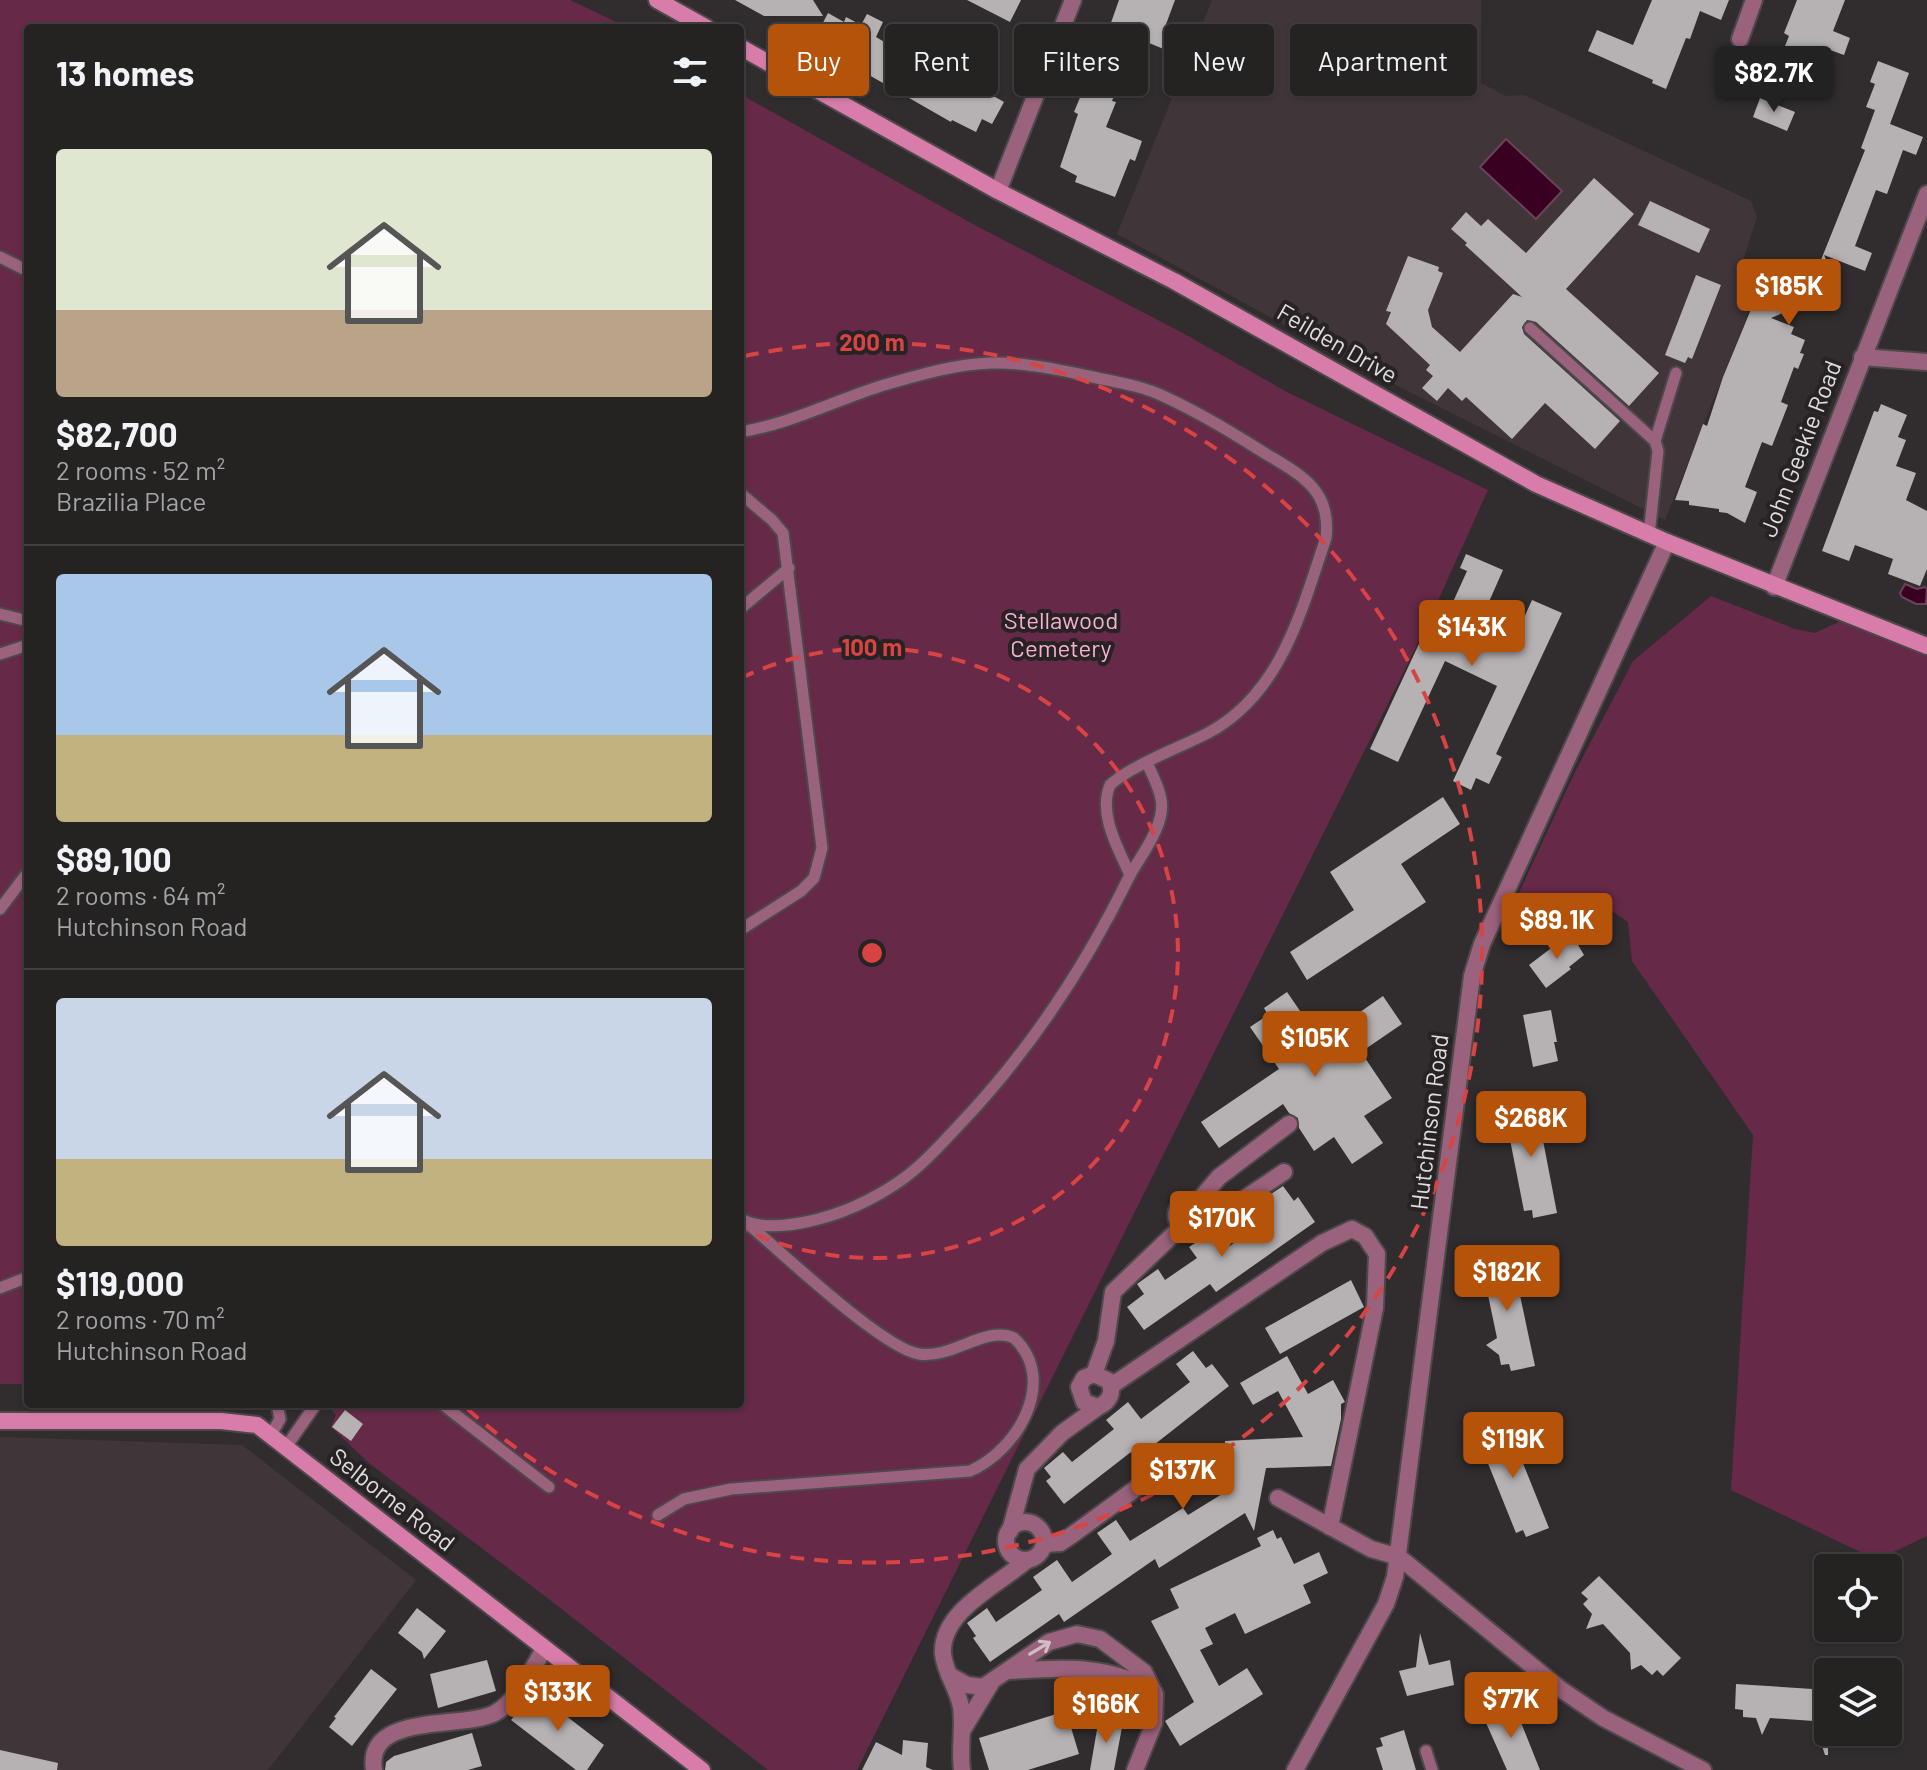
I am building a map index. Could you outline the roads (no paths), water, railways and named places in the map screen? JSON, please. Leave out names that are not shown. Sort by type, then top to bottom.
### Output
[{"type":"street","points":[[657,0],[700,24]]},
{"type":"street","points":[[998,191],[1073,0]]},
{"type":"street","points":[[1740,39],[1754,0]]},
{"type":"street","name":"Feilden Drive","points":[[744,49],[998,191],[1174,281],[1487,458],[1584,507],[1774,587],[1927,646]]},
{"type":"street","name":"John Geekie Road","points":[[1774,587],[1927,194]]},
{"type":"street","points":[[1862,357],[1927,362]]},
{"type":"street","name":"Hutchinson Road","points":[[1295,1770],[1386,1604],[1399,1557],[1472,976],[1482,944],[1667,542]]},
{"type":"street","points":[[1284,1172],[1226,1211],[1198,1212],[1185,1203],[1177,1211],[1178,1222],[1182,1226],[1193,1227],[1198,1212],[1219,1177],[1289,1124]]},
{"type":"street","points":[[993,1583],[1020,1501],[1027,1469],[1062,1433],[1107,1401],[1106,1341],[1111,1302],[1117,1286],[1182,1226]]},
{"type":"street","points":[[1062,1433],[1084,1378],[1105,1380],[1322,1243],[1352,1229],[1365,1236],[1377,1254],[1375,1308],[1330,1527]]},
{"type":"street","points":[[1079,1387],[1084,1402],[1098,1407]]},
{"type":"street","name":"Selborne Road","points":[[0,1421],[237,1422],[257,1425],[702,1770]]},
{"type":"street","points":[[1044,1544],[1060,1543],[1150,1478]]},
{"type":"street","points":[[1278,1498],[1371,1549],[1399,1557],[1559,1688],[1616,1726],[1703,1770]]},
{"type":"street","points":[[962,1770],[961,1705],[949,1675],[943,1647],[950,1625],[993,1583],[1037,1556],[1044,1544],[1042,1532],[1034,1525],[1020,1501]]},
{"type":"street","points":[[1008,1536],[1024,1522],[1034,1525]]},
{"type":"street","points":[[1008,1536],[1012,1555],[1027,1560]]},
{"type":"street","points":[[949,1675],[972,1686],[983,1687],[1049,1642],[1084,1634],[1100,1639],[1144,1672],[1154,1692],[1154,1723],[1135,1770]]},
{"type":"street","points":[[374,1770],[375,1751],[380,1742],[390,1735],[414,1727],[497,1712],[513,1696],[544,1649]]},
{"type":"street","points":[[1006,1671],[1087,1668],[1128,1678],[1154,1692]]},
{"type":"street","points":[[961,1733],[991,1683]]},
{"type":"lane","points":[[0,257],[24,269]]},
{"type":"lane","points":[[1530,328],[1655,441],[1658,451],[1649,535]]},
{"type":"lane","points":[[744,431],[915,376],[972,364],[1014,364],[1094,377],[1160,394],[1298,474],[1320,496],[1328,519],[1326,538],[1287,647],[1264,686],[1222,723],[1113,782],[1105,797],[1107,814],[1130,875]]},
{"type":"lane","points":[[1655,441],[1676,373]]},
{"type":"lane","points":[[744,496],[783,533],[822,848],[814,878],[801,891],[744,927]]},
{"type":"lane","points":[[744,606],[789,568]]},
{"type":"lane","points":[[0,614],[24,620]]},
{"type":"lane","points":[[0,654],[24,646]]},
{"type":"lane","points":[[744,1220],[791,1225],[854,1208],[902,1180],[941,1145],[999,1083],[1075,977],[1151,837],[1161,813],[1161,798],[1147,763]]},
{"type":"lane","points":[[0,909],[24,877]]},
{"type":"lane","points":[[658,1515],[684,1499],[731,1489],[970,1471],[984,1465],[1001,1451],[1017,1430],[1034,1393],[1026,1355],[1014,1338],[994,1334],[936,1354],[919,1354],[903,1348],[850,1311],[744,1221]]},
{"type":"lane","points":[[0,1288],[24,1279]]},
{"type":"lane","points":[[271,1435],[280,1419],[278,1408]]},
{"type":"lane","points":[[286,1447],[313,1408]]},
{"type":"lane","points":[[447,1408],[549,1487]]},
{"type":"lane","points":[[1426,1751],[1432,1770]]},
{"type":"park label","name":"Stellawood Cemetery","points":[[1061,635]]}]
